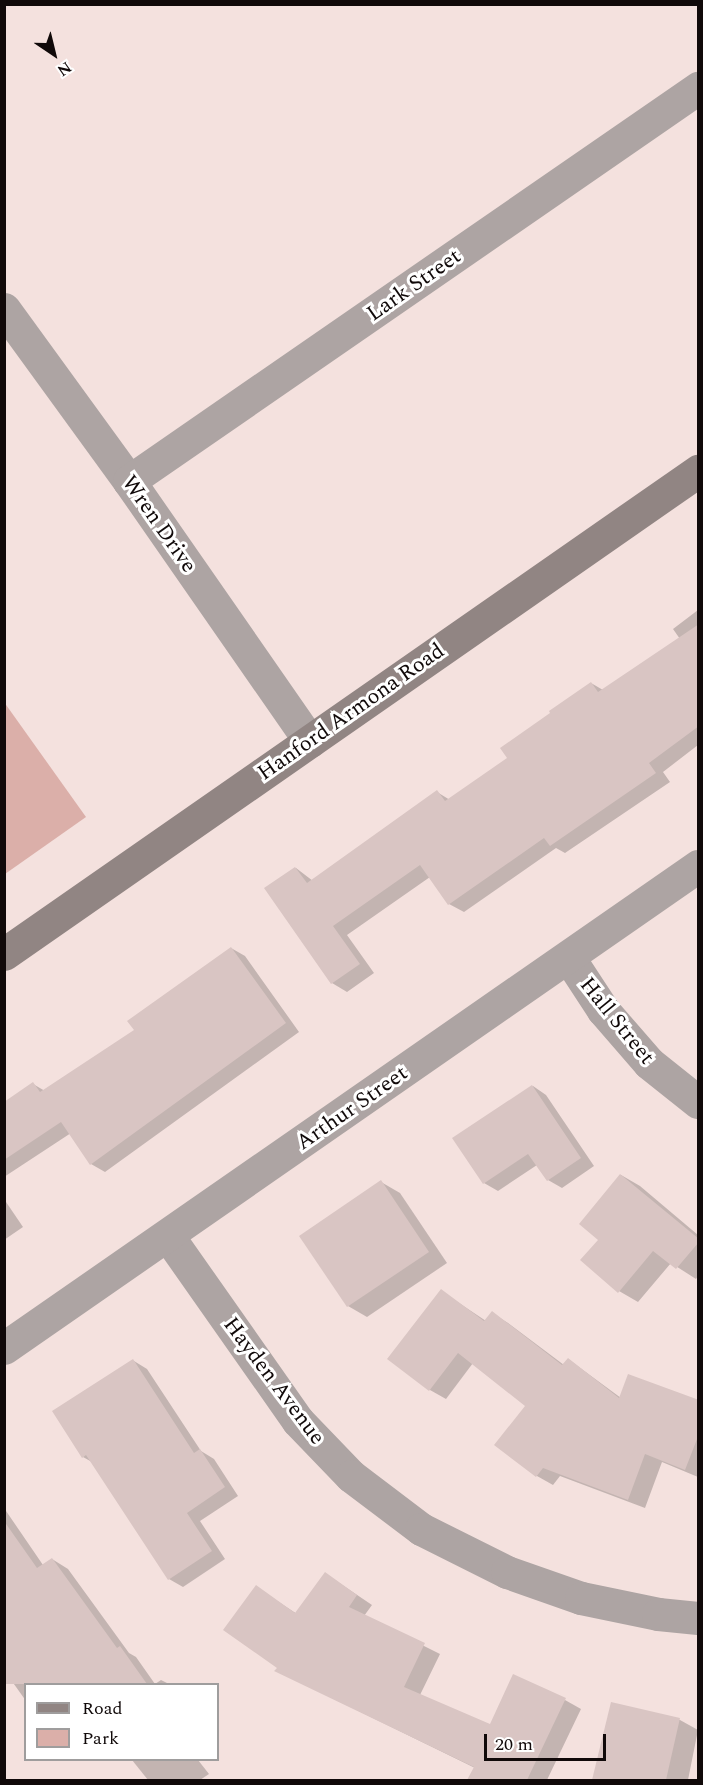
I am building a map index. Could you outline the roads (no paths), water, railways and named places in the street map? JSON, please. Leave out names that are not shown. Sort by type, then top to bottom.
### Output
[{"type":"main road","name":"Hanford Armona Road","points":[[4,954],[699,471]]},
{"type":"street","name":"Lark Street","points":[[129,481],[699,88]]},
{"type":"street","name":"Wren Drive","points":[[4,309],[129,481],[310,741]]},
{"type":"street","name":"Arthur Street","points":[[4,1348],[699,866]]},
{"type":"street","name":"Hall Street","points":[[569,958],[603,1010],[649,1063],[699,1102]]},
{"type":"street","name":"Hayden Avenue","points":[[168,1236],[298,1421],[351,1476],[421,1529],[507,1572],[581,1598],[658,1614],[699,1618]]}]
